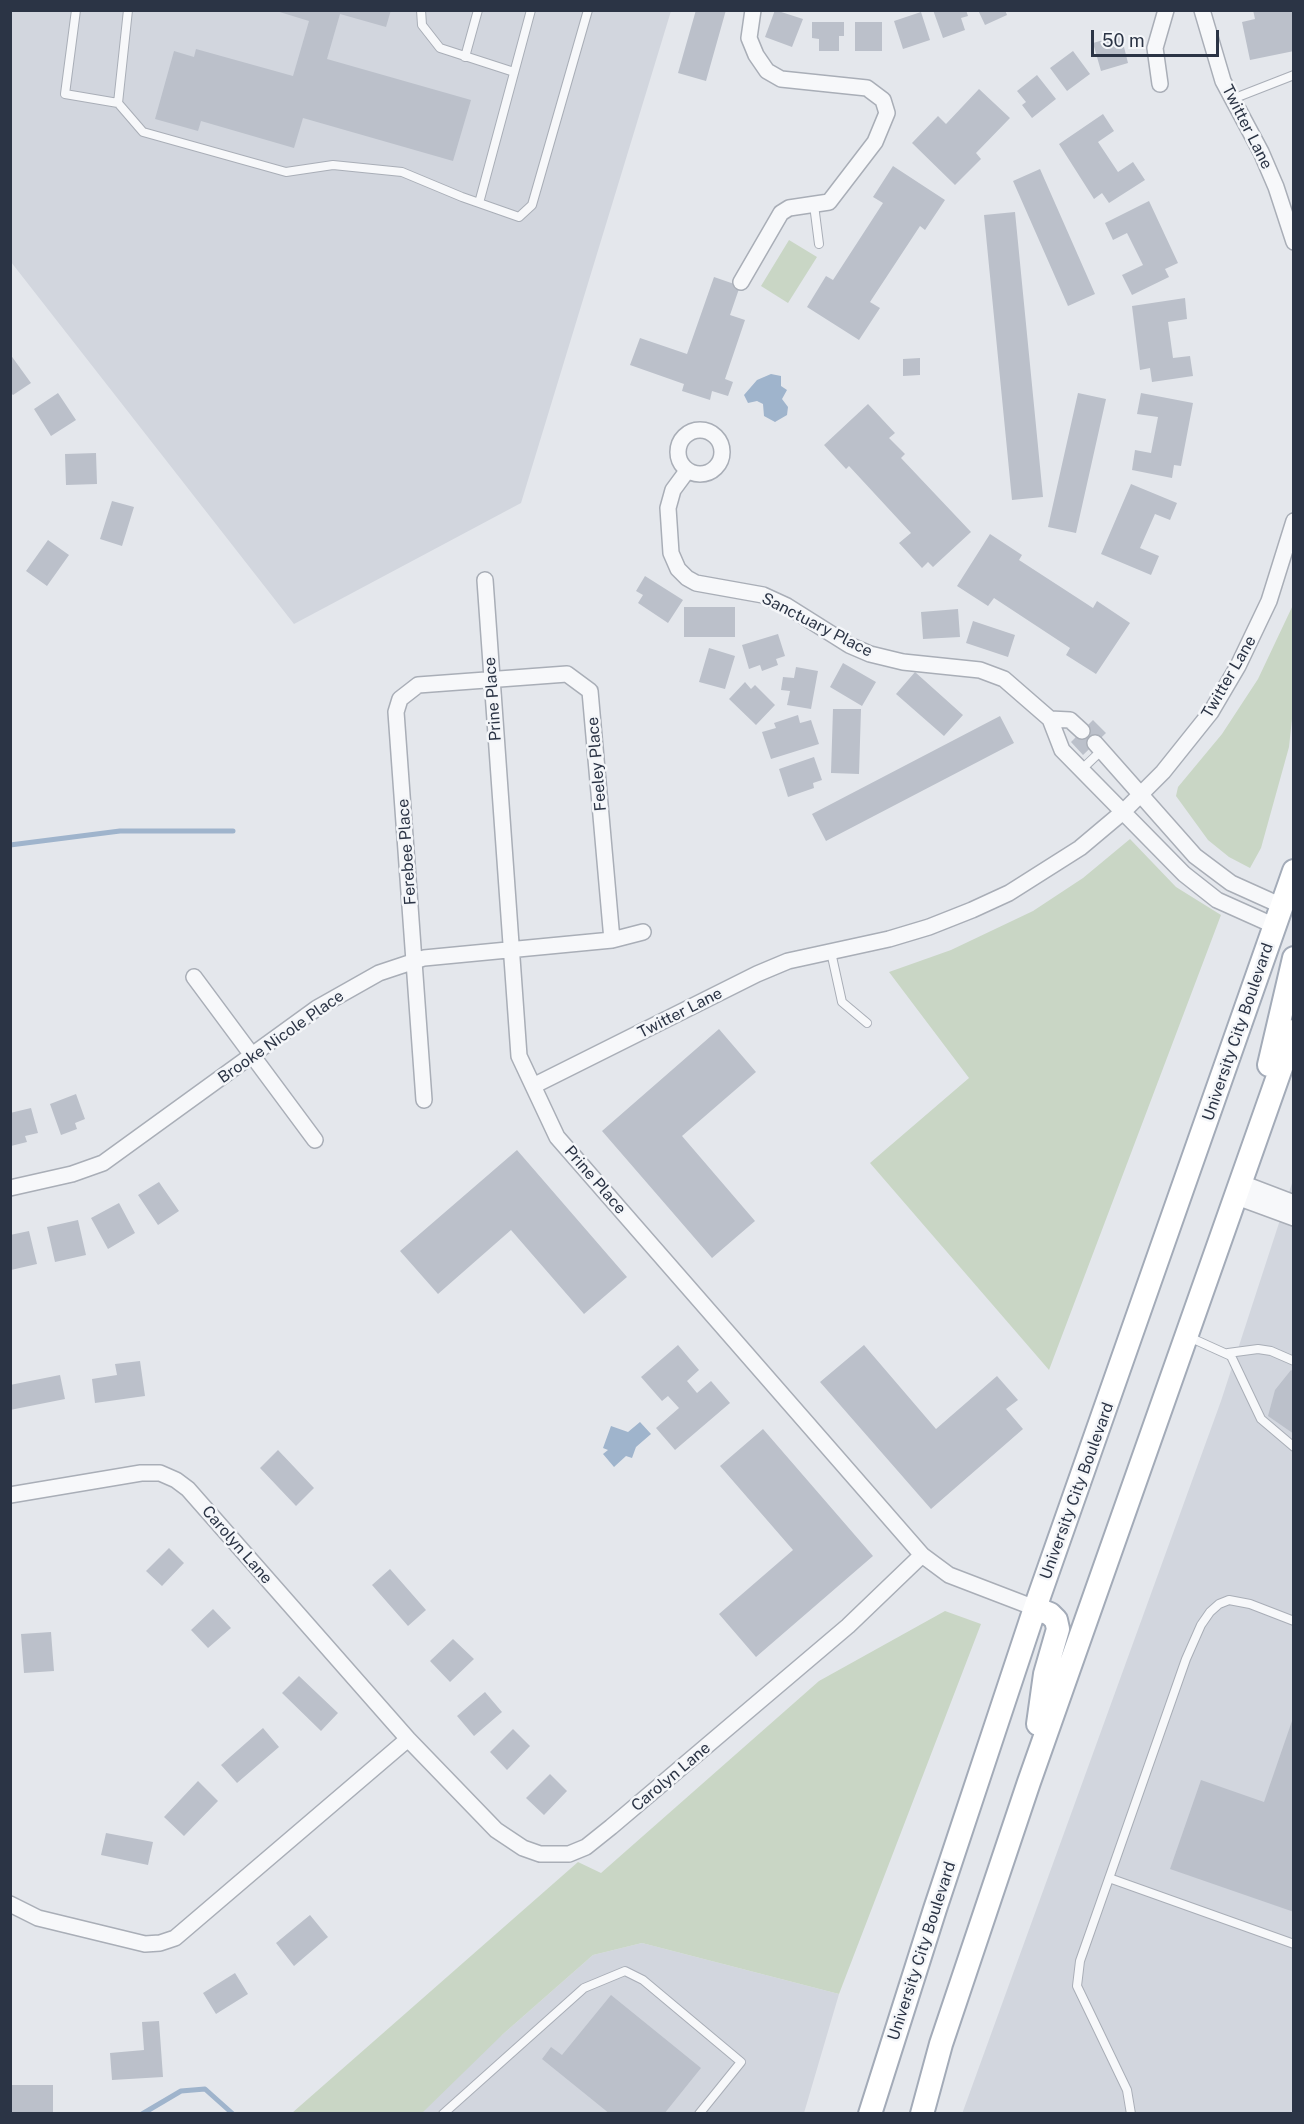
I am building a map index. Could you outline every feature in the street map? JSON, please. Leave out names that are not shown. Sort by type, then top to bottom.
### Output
[{"type":"main road","name":"University City Boulevard","points":[[870,2114],[1035,1608],[1283,917],[1293,871]]},
{"type":"main road","points":[[1260,1126],[1269,1065],[1293,958]]},
{"type":"main road","points":[[922,2114],[945,2033],[1029,1782],[1293,1031]]},
{"type":"main road","points":[[1029,1782],[1045,1674],[1058,1629],[1056,1620],[1050,1614],[1035,1608]]},
{"type":"street","points":[[741,282],[781,213],[789,208],[829,202],[875,142],[887,113],[883,100],[867,88],[781,80],[768,71],[756,55],[749,38],[753,10]]},
{"type":"street","points":[[1160,84],[1155,48],[1166,10]]},
{"type":"street","name":"Twitter Lane","points":[[1202,10],[1223,81],[1235,99],[1276,187],[1293,242]]},
{"type":"street","name":"Sanctuary Place","points":[[687,471],[673,490],[668,508],[671,553],[678,569],[687,578],[696,583],[763,596],[787,606],[849,645],[870,654],[903,662],[980,670],[1004,679],[1050,719],[1062,750],[1184,874],[1205,892],[1217,900],[1283,917]]},
{"type":"street","name":"Twitter Lane","points":[[533,1086],[757,974],[788,961],[929,927],[1009,893],[1080,848],[1124,811],[1163,772],[1211,712],[1238,666],[1269,601],[1293,521]]},
{"type":"street","name":"Prine Place","points":[[485,580],[519,1056],[557,1137],[922,1555],[949,1575],[1035,1608]]},
{"type":"street","name":"Feeley Place","points":[[491,679],[567,674],[590,691],[612,940]]},
{"type":"street","name":"Ferebee Place","points":[[424,1100],[396,712],[400,699],[418,685],[491,679]]},
{"type":"street","name":"Sanctuary Place","points":[[1050,719],[1070,720],[1082,731]]},
{"type":"street","points":[[1098,747],[1196,856],[1215,873],[1283,917]]},
{"type":"street","name":"Brooke Nicole Place","points":[[10,1188],[72,1174],[103,1163],[317,1008],[379,972],[414,961],[612,940],[643,932]]},
{"type":"street","points":[[194,977],[315,1140]]},
{"type":"street","points":[[1237,1189],[1293,1203]]},
{"type":"street","points":[[1237,1189],[1293,1218]]},
{"type":"street","name":"Carolyn Lane","points":[[10,1495],[141,1473],[154,1472],[176,1480],[188,1489],[408,1739],[496,1830],[531,1852],[550,1855],[569,1854],[586,1847],[621,1820],[848,1626],[922,1555]]},
{"type":"street","points":[[10,1904],[38,1918],[145,1944],[160,1943],[175,1938],[408,1739]]},
{"type":"lane","points":[[76,10],[65,94],[118,103],[143,132],[286,172],[333,165],[402,172],[480,204],[519,217],[532,205],[588,10]]},
{"type":"lane","points":[[118,103],[128,10]]},
{"type":"lane","points":[[421,10],[422,25],[440,48],[514,72]]},
{"type":"lane","points":[[465,57],[478,10]]},
{"type":"lane","points":[[480,204],[531,10]]},
{"type":"lane","points":[[1235,99],[1293,75]]},
{"type":"lane","points":[[814,205],[819,244]]},
{"type":"lane","points":[[1082,769],[1098,747]]},
{"type":"lane","points":[[831,952],[834,976],[842,1002],[867,1023]]},
{"type":"lane","points":[[1185,1335],[1228,1353],[1258,1349],[1271,1351],[1293,1361]]},
{"type":"lane","points":[[1228,1353],[1261,1419],[1293,1447]]},
{"type":"lane","points":[[1131,2114],[1127,2090],[1079,1994],[1076,1978],[1108,1878],[1186,1659],[1210,1612],[1219,1604],[1238,1600],[1293,1621]]},
{"type":"lane","points":[[1108,1878],[1293,1944]]},
{"type":"lane","points":[[443,2114],[584,1988],[625,1971],[643,1980],[741,2062],[699,2114]]},
{"type":"shaded area","points":[[11,11],[671,11],[521,503],[294,624],[11,262]]},
{"type":"shaded area","points":[[1293,1180],[1293,2113],[962,2114],[1221,1401]]},
{"type":"shaded area","points":[[642,1943],[839,1994],[804,2113],[292,2114],[502,2035],[593,1955]]},
{"type":"green space","points":[[789,240],[817,257],[788,303],[761,286]]},
{"type":"green space","points":[[1293,605],[1294,700],[1289,747],[1261,848],[1250,868],[1229,857],[1208,840],[1176,796],[1178,787],[1222,734],[1258,679]]},
{"type":"green space","points":[[1130,839],[1176,887],[1221,915],[1049,1370],[870,1163],[969,1078],[889,972],[951,950],[1033,911],[1083,878]]},
{"type":"green space","points":[[945,1611],[981,1624],[839,1994],[642,1943],[593,1955],[502,2035],[422,2113],[292,2113],[578,1862],[601,1873],[819,1681]]},
{"type":"water","points":[[771,374],[781,376],[781,386],[787,390],[782,399],[788,407],[787,415],[775,422],[764,416],[763,404],[757,401],[748,403],[744,395],[757,380]]},
{"type":"water","points":[[640,1422],[651,1434],[636,1447],[632,1458],[626,1456],[614,1467],[603,1454],[608,1450],[603,1448],[611,1426],[628,1432]]},
{"type":"building","points":[[273,10],[391,10],[386,27],[340,14],[327,59],[471,100],[453,161],[303,118],[294,148],[201,121],[198,131],[155,119],[174,51],[194,57],[196,49],[293,76],[309,21]]},
{"type":"building","points":[[696,10],[726,10],[706,81],[678,73]]},
{"type":"building","points":[[775,10],[803,19],[792,47],[765,37]]},
{"type":"building","points":[[933,10],[966,10],[968,16],[961,18],[965,30],[943,38]]},
{"type":"building","points":[[978,10],[1005,10],[1007,15],[985,25]]},
{"type":"building","points":[[1253,10],[1294,10],[1294,51],[1250,60],[1242,22],[1255,19]]},
{"type":"building","points":[[921,12],[930,40],[903,49],[894,21]]},
{"type":"building","points":[[812,22],[844,22],[844,36],[839,36],[839,51],[819,51],[819,39],[812,38]]},
{"type":"building","points":[[855,22],[882,22],[882,51],[855,51]]},
{"type":"building","points":[[1121,35],[1128,63],[1101,71],[1093,43]]},
{"type":"building","points":[[1073,51],[1090,74],[1067,91],[1050,68]]},
{"type":"building","points":[[1037,75],[1056,99],[1032,118],[1022,105],[1026,102],[1017,91]]},
{"type":"building","points":[[979,89],[1010,118],[976,153],[981,159],[955,185],[912,143],[938,116],[946,124]]},
{"type":"building","points":[[1103,114],[1114,131],[1098,142],[1118,172],[1133,162],[1145,180],[1109,203],[1102,193],[1094,199],[1059,144]]},
{"type":"building","points":[[893,166],[945,200],[925,230],[920,226],[870,302],[880,308],[859,340],[807,307],[826,276],[833,280],[883,203],[873,197]]},
{"type":"building","points":[[1040,169],[1095,294],[1068,306],[1013,181]]},
{"type":"building","points":[[1149,201],[1178,263],[1165,269],[1169,277],[1132,295],[1122,275],[1143,265],[1127,233],[1113,240],[1105,223]]},
{"type":"building","points":[[1015,212],[1043,497],[1012,500],[984,215]]},
{"type":"building","points":[[714,277],[740,286],[730,315],[745,320],[725,379],[733,382],[728,396],[712,391],[710,400],[682,391],[684,384],[630,365],[640,338],[687,354]]},
{"type":"building","points":[[1185,298],[1187,319],[1168,322],[1173,358],[1190,356],[1193,376],[1152,382],[1150,368],[1140,370],[1132,306]]},
{"type":"building","points":[[10,354],[31,383],[13,395],[10,392]]},
{"type":"building","points":[[920,358],[920,375],[903,376],[903,359]]},
{"type":"building","points":[[58,393],[76,420],[51,436],[34,409]]},
{"type":"building","points":[[1078,393],[1106,399],[1076,533],[1048,527]]},
{"type":"building","points":[[1141,393],[1193,403],[1181,466],[1174,465],[1172,478],[1132,470],[1135,450],[1151,453],[1158,417],[1137,414]]},
{"type":"building","points":[[868,404],[895,433],[889,438],[905,454],[901,458],[971,532],[933,567],[928,562],[922,568],[899,543],[911,533],[849,466],[846,469],[824,445]]},
{"type":"building","points":[[96,453],[97,484],[66,485],[65,454]]},
{"type":"building","points":[[1131,484],[1177,503],[1170,520],[1155,514],[1140,548],[1159,556],[1151,575],[1101,554]]},
{"type":"building","points":[[112,501],[134,507],[122,546],[100,539]]},
{"type":"building","points":[[990,534],[1022,555],[1019,560],[1093,608],[1097,601],[1130,623],[1096,674],[1066,655],[1070,648],[994,598],[988,606],[957,586]]},
{"type":"building","points":[[48,540],[69,555],[47,586],[26,571]]},
{"type":"building","points":[[645,576],[683,600],[668,623],[638,603],[643,595],[636,591]]},
{"type":"building","points":[[684,607],[735,607],[735,637],[684,637]]},
{"type":"building","points":[[958,609],[960,637],[923,639],[921,612]]},
{"type":"building","points":[[973,621],[1015,635],[1008,657],[966,643]]},
{"type":"building","points":[[778,634],[785,656],[776,659],[778,665],[762,671],[760,665],[749,669],[742,645]]},
{"type":"building","points":[[709,648],[735,656],[725,689],[699,682]]},
{"type":"building","points":[[843,663],[876,682],[862,706],[830,687]]},
{"type":"building","points":[[796,667],[818,671],[811,709],[787,705],[790,691],[781,690],[783,677],[794,678]]},
{"type":"building","points":[[915,672],[963,715],[944,736],[896,694]]},
{"type":"building","points":[[745,682],[751,689],[755,685],[775,705],[756,725],[729,699]]},
{"type":"building","points":[[833,709],[861,709],[859,774],[831,773]]},
{"type":"building","points":[[798,715],[800,723],[811,720],[819,744],[771,759],[762,732],[776,728],[774,723]]},
{"type":"building","points":[[1000,716],[1014,743],[826,841],[812,814]]},
{"type":"building","points":[[1093,720],[1106,733],[1083,755],[1071,742]]},
{"type":"building","points":[[814,757],[822,780],[813,783],[814,788],[788,797],[779,769]]},
{"type":"building","points":[[719,1029],[756,1072],[682,1136],[755,1221],[712,1258],[602,1131]]},
{"type":"building","points":[[76,1094],[85,1119],[75,1123],[77,1129],[61,1135],[50,1104]]},
{"type":"building","points":[[31,1108],[38,1133],[25,1136],[27,1142],[11,1146],[10,1113]]},
{"type":"building","points":[[517,1150],[627,1277],[584,1314],[511,1230],[438,1294],[400,1251]]},
{"type":"building","points":[[159,1182],[179,1211],[158,1225],[138,1195]]},
{"type":"building","points":[[119,1203],[135,1233],[108,1249],[91,1218]]},
{"type":"building","points":[[78,1220],[86,1255],[55,1262],[47,1227]]},
{"type":"building","points":[[29,1231],[37,1264],[11,1270],[10,1235]]},
{"type":"building","points":[[678,1345],[699,1370],[687,1381],[697,1393],[711,1381],[730,1403],[675,1450],[656,1428],[679,1408],[668,1396],[662,1401],[641,1377]]},
{"type":"building","points":[[864,1345],[936,1429],[997,1376],[1018,1400],[1006,1409],[1023,1429],[931,1509],[820,1382]]},
{"type":"building","points":[[140,1361],[145,1396],[95,1403],[92,1379],[117,1375],[115,1364]]},
{"type":"building","points":[[1291,1370],[1294,1372],[1294,1434],[1268,1416],[1275,1390]]},
{"type":"building","points":[[60,1375],[65,1399],[10,1410],[10,1385]]},
{"type":"building","points":[[763,1429],[873,1556],[756,1657],[719,1614],[793,1550],[720,1466]]},
{"type":"building","points":[[278,1450],[314,1488],[296,1506],[260,1468]]},
{"type":"building","points":[[169,1548],[184,1563],[162,1586],[146,1571]]},
{"type":"building","points":[[390,1569],[426,1610],[408,1626],[372,1585]]},
{"type":"building","points":[[213,1609],[231,1628],[208,1648],[191,1630]]},
{"type":"building","points":[[51,1632],[54,1671],[24,1673],[21,1634]]},
{"type":"building","points":[[453,1639],[474,1659],[450,1682],[430,1661]]},
{"type":"building","points":[[299,1676],[338,1713],[321,1731],[282,1693]]},
{"type":"building","points":[[485,1692],[502,1712],[474,1736],[457,1716]]},
{"type":"building","points":[[1293,1718],[1294,1912],[1170,1869],[1201,1780],[1264,1802]]},
{"type":"building","points":[[263,1728],[279,1747],[237,1783],[221,1765]]},
{"type":"building","points":[[513,1729],[530,1746],[507,1770],[490,1752]]},
{"type":"building","points":[[550,1774],[567,1791],[544,1815],[526,1798]]},
{"type":"building","points":[[198,1781],[218,1801],[184,1836],[164,1817]]},
{"type":"building","points":[[106,1833],[153,1842],[148,1865],[101,1855]]},
{"type":"building","points":[[310,1915],[328,1937],[294,1966],[276,1943]]},
{"type":"building","points":[[235,1973],[248,1994],[216,2014],[203,1993]]},
{"type":"building","points":[[611,1995],[701,2068],[664,2114],[610,2114],[542,2059],[551,2047],[562,2055]]},
{"type":"building","points":[[159,2021],[163,2077],[112,2080],[110,2053],[144,2050],[142,2022]]},
{"type":"building","points":[[10,2085],[53,2085],[53,2113],[10,2113]]},
{"type":"waterway","points":[[10,845],[120,831],[233,831]]},
{"type":"waterway","points":[[142,2114],[181,2091],[205,2089],[233,2114]]}]
